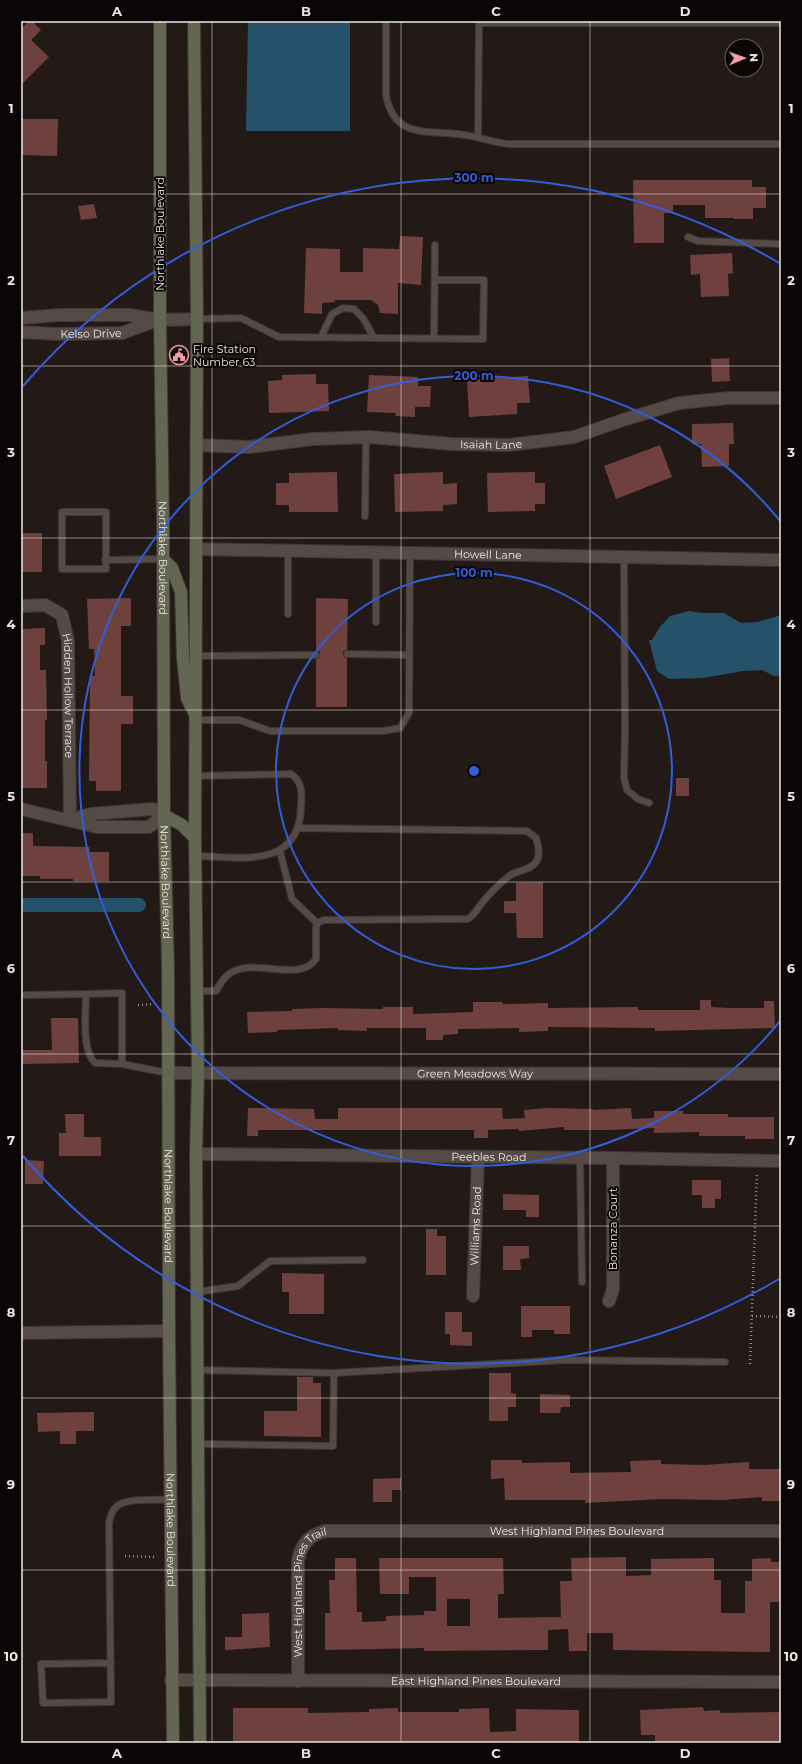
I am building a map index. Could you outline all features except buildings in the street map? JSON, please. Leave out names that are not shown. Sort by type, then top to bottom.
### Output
[{"type":"main road","name":"Northlake Boulevard","points":[[160,21],[160,320],[164,816],[168,965],[172,1743]]},
{"type":"main road","points":[[194,21],[197,319],[195,838],[198,1073],[196,1154],[200,1743]]},
{"type":"main road","points":[[163,559],[172,568],[181,592],[186,698],[195,718]]},
{"type":"main road","points":[[164,816],[182,825],[195,838]]},
{"type":"street","name":"Kelso Drive","points":[[21,318],[59,315],[130,315],[160,320],[197,319]]},
{"type":"street","name":"Kelso Drive","points":[[21,332],[57,334],[122,333],[160,320]]},
{"type":"street","name":"Isaiah Lane","points":[[196,445],[250,447],[312,439],[366,437],[451,444],[509,445],[574,437],[623,420],[679,404],[729,398],[781,398]]},
{"type":"street","name":"Howell Lane","points":[[196,549],[781,560]]},
{"type":"street","name":"Hidden Hollow Terrace","points":[[21,606],[45,605],[62,615],[68,641],[70,820]]},
{"type":"street","points":[[21,809],[97,827],[149,827],[164,816],[153,809],[91,814],[70,820]]},
{"type":"street","name":"Green Meadows Way","points":[[168,1073],[781,1074]]},
{"type":"street","name":"Peebles Road","points":[[196,1154],[781,1161]]},
{"type":"street","name":"Williams Road","points":[[473,1296],[478,1157]]},
{"type":"street","name":"Bonanza Court","points":[[609,1300],[612,1289],[613,1158]]},
{"type":"street","points":[[21,1333],[169,1332]]},
{"type":"street","name":"West Highland Pines Trail","points":[[298,1681],[298,1561],[300,1551],[309,1538],[326,1530],[372,1531]]},
{"type":"street","name":"West Highland Pines Boulevard","points":[[372,1531],[781,1532]]},
{"type":"street","name":"East Highland Pines Boulevard","points":[[171,1680],[781,1682]]},
{"type":"lane","points":[[386,21],[387,104],[396,120],[404,127],[414,131],[464,134],[508,144],[781,144]]},
{"type":"lane","points":[[478,137],[479,22],[781,24]]},
{"type":"lane","points":[[688,237],[698,241],[781,244]]},
{"type":"lane","points":[[434,338],[435,245]]},
{"type":"lane","points":[[197,319],[241,318],[279,337],[483,339],[484,280],[435,280]]},
{"type":"lane","points":[[322,338],[332,314],[344,308],[354,309],[363,318],[374,338]]},
{"type":"lane","points":[[365,516],[366,437]]},
{"type":"lane","points":[[62,512],[106,512],[105,560],[106,569],[62,569],[62,512]]},
{"type":"lane","points":[[288,551],[288,614]]},
{"type":"lane","points":[[376,553],[376,622]]},
{"type":"lane","points":[[195,718],[240,720],[270,730],[383,731],[400,728],[409,713],[410,553]]},
{"type":"lane","points":[[624,558],[626,731],[624,778],[627,790],[638,799],[649,803]]},
{"type":"lane","points":[[105,560],[163,559]]},
{"type":"lane","points":[[347,654],[409,655]]},
{"type":"lane","points":[[196,656],[316,655]]},
{"type":"lane","points":[[195,776],[291,774],[300,783],[301,789],[301,808],[298,828],[291,842],[280,851],[268,855],[246,857],[196,856]]},
{"type":"lane","points":[[298,828],[527,831],[536,838],[538,846],[539,854],[536,862],[526,870],[511,875],[502,882],[481,904],[475,915],[468,919],[330,920],[317,923]]},
{"type":"lane","points":[[280,851],[292,899],[317,923]]},
{"type":"lane","points":[[197,991],[216,991],[228,974],[243,968],[299,970],[311,965],[316,959],[317,923]]},
{"type":"lane","points":[[25,995],[122,993],[122,1064]]},
{"type":"lane","points":[[86,994],[87,1045],[91,1058],[95,1063],[122,1064],[168,1073]]},
{"type":"lane","points":[[580,1158],[580,1237],[582,1282]]},
{"type":"lane","points":[[197,1292],[238,1286],[270,1261],[363,1260]]},
{"type":"lane","points":[[198,1370],[334,1373],[565,1360],[725,1362]]},
{"type":"lane","points":[[198,1444],[333,1446],[334,1373]]},
{"type":"lane","points":[[111,1663],[41,1664],[43,1703],[111,1702],[111,1663],[111,1514],[115,1507],[123,1503],[134,1501],[170,1500]]},
{"type":"path","points":[[138,1005],[154,1004]]},
{"type":"path","points":[[750,1364],[757,1161]]},
{"type":"path","points":[[752,1316],[781,1317]]},
{"type":"path","points":[[125,1556],[154,1557]]},
{"type":"water","points":[[248,21],[350,21],[350,131],[246,131]]},
{"type":"water","points":[[689,611],[701,613],[724,613],[741,623],[758,622],[781,615],[781,676],[774,676],[762,670],[743,671],[703,678],[669,679],[657,671],[649,640],[652,640],[660,627],[670,616]]},
{"type":"waterway","points":[[21,905],[139,905]]},
{"type":"place","name":"Fire Station Number 63","points":[[179,355]]}]
